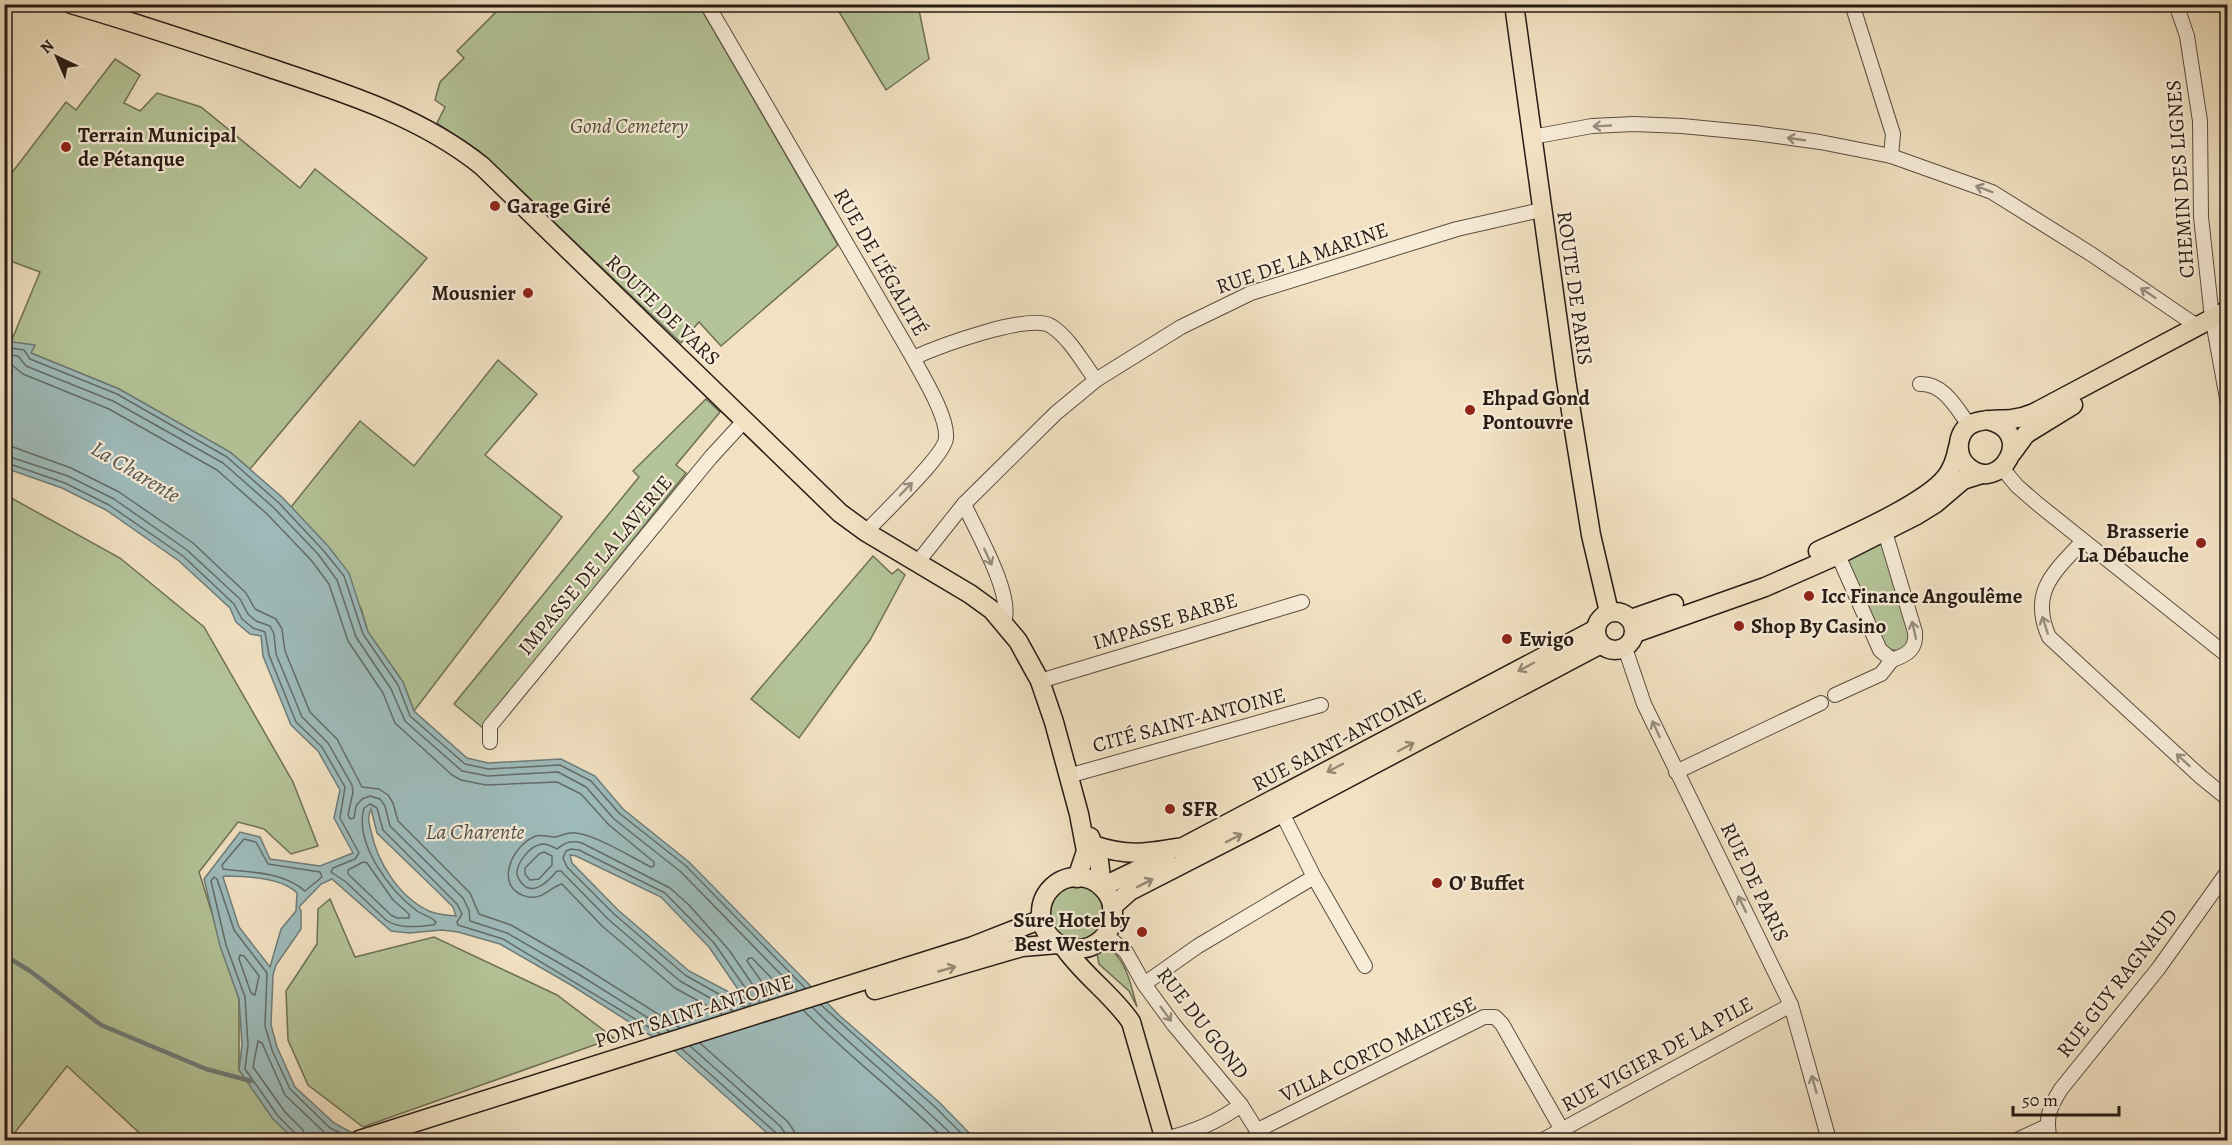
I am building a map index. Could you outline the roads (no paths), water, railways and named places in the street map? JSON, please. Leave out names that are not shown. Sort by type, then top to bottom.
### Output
[{"type":"main road","name":"ROUTE DE VARS","points":[[71,4],[123,11],[339,91],[418,124],[467,153],[498,179],[840,513],[970,594],[1004,622],[1040,681],[1054,722],[1079,814],[1086,851],[1077,878]]},
{"type":"main road","name":"ROUTE DE PARIS","points":[[1514,4],[1541,210],[1591,535],[1609,612]]},
{"type":"main road","points":[[1630,633],[1621,612],[1609,612],[1600,619],[1598,636],[1612,650],[1630,633],[1822,549],[1929,494],[1945,479],[1954,465],[1963,431],[1978,423],[2027,416],[2132,366],[2208,324]]},
{"type":"main road","points":[[1630,633],[1765,587],[1885,532],[1926,509],[1963,480],[1996,472],[2026,434],[2132,366]]},
{"type":"main road","points":[[1978,423],[1996,422],[2009,434],[2012,443],[2007,460]]},
{"type":"main road","points":[[1958,447],[1968,468],[1982,474]]},
{"type":"main road","name":"RUE SAINT-ANTOINE","points":[[1112,907],[1130,891],[1282,813],[1598,636]]},
{"type":"main road","name":"RUE SAINT-ANTOINE","points":[[1094,845],[1114,852],[1140,854],[1183,847],[1598,636]]},
{"type":"main road","name":"ROUTE DE VARS","points":[[1079,814],[1094,845],[1099,861],[1102,887]]},
{"type":"main road","points":[[1102,887],[1183,847]]},
{"type":"main road","points":[[1061,945],[1077,949],[1088,947],[1106,935],[1113,917],[1110,900],[1102,887],[1086,879],[1067,879],[1050,890],[1042,908],[1042,919],[1045,929],[1123,1010],[1131,1022],[1164,1140]]},
{"type":"main road","name":"PONT SAINT-ANTOINE","points":[[395,1140],[839,1001],[1018,939],[1042,919]]},
{"type":"main road","name":"PONT SAINT-ANTOINE","points":[[359,1140],[973,946],[1018,939],[1061,945]]},
{"type":"main road","points":[[1088,947],[1092,968],[1091,979]]},
{"type":"street","name":"RUE DE L'ÉGALITÉ","points":[[707,4],[913,358],[933,394],[945,428],[944,446],[930,464],[866,531]]},
{"type":"street","points":[[1852,4],[1893,134],[1891,156]]},
{"type":"street","name":"CHEMIN DES LIGNES","points":[[2176,4],[2187,36],[2200,121],[2201,217],[2208,324],[2228,404]]},
{"type":"street","points":[[1533,140],[1592,126],[1634,124],[1682,126],[1766,134],[1891,156],[1992,192],[2208,324]]},
{"type":"street","name":"RUE DE LA MARINE","points":[[917,563],[964,504],[1032,436],[1096,380],[1180,327],[1251,293],[1457,229],[1541,210]]},
{"type":"street","points":[[913,358],[948,343],[1017,325],[1039,322],[1051,325],[1059,332],[1096,380]]},
{"type":"street","points":[[1920,384],[1928,384],[1942,390],[1978,423]]},
{"type":"street","name":"IMPASSE DE LA LAVERIE","points":[[490,742],[490,726],[711,457],[745,420]]},
{"type":"street","points":[[2007,460],[2017,486],[2039,506],[2228,656]]},
{"type":"street","points":[[964,504],[1004,592],[1007,615],[1004,622]]},
{"type":"street","points":[[1835,695],[1881,674],[1892,660],[1908,653],[1916,641],[1885,532]]},
{"type":"street","points":[[2083,541],[2050,579],[2044,590],[2041,613],[2049,637],[2201,777],[2228,799]]},
{"type":"street","points":[[1838,555],[1880,650],[1892,660]]},
{"type":"street","name":"IMPASSE BARBE","points":[[1040,681],[1302,602]]},
{"type":"street","name":"RUE DE PARIS","points":[[1630,633],[1644,704],[1791,1005],[1829,1140]]},
{"type":"street","points":[[1676,772],[1821,703]]},
{"type":"street","name":"CITÉ SAINT-ANTOINE","points":[[1068,776],[1322,705]]},
{"type":"street","points":[[1282,813],[1314,878],[1365,966]]},
{"type":"street","name":"RUE GUY RAGNAUD","points":[[2047,1126],[2049,1111],[2061,1089],[2158,969],[2228,872]]},
{"type":"street","points":[[1144,984],[1198,946],[1314,878]]},
{"type":"street","name":"RUE DU GOND","points":[[1106,935],[1126,952],[1144,984],[1241,1105],[1260,1135]]},
{"type":"street","name":"RUE VIGIER DE LA PILE","points":[[1552,1137],[1791,1005]]},
{"type":"street","name":"VILLA CORTO MALTESE","points":[[1260,1135],[1484,1017],[1495,1017],[1502,1024],[1552,1137]]},
{"type":"street","points":[[1164,1140],[1227,1115],[1241,1105]]},
{"type":"street","points":[[2017,1140],[2047,1126],[2050,1140]]},
{"type":"water","name":"La Charente","points":[[5,341],[35,345],[31,353],[119,389],[230,452],[283,498],[328,546],[349,573],[368,632],[403,682],[414,711],[467,758],[488,763],[561,759],[595,776],[623,809],[689,862],[840,1016],[939,1102],[976,1140],[775,1140],[675,1051],[571,985],[500,944],[458,932],[442,930],[409,933],[391,931],[332,879],[321,884],[299,907],[301,929],[276,965],[273,975],[271,1025],[277,1047],[295,1087],[334,1123],[365,1140],[295,1140],[273,1119],[239,1070],[242,1045],[239,999],[220,946],[204,879],[240,832],[260,837],[270,859],[320,866],[353,853],[334,818],[340,790],[318,751],[291,725],[263,656],[261,636],[250,634],[236,622],[230,608],[179,561],[106,510],[62,488],[5,468]],"holes":[[[371,809],[377,833],[453,907],[456,916],[429,911],[418,905],[399,888],[378,855],[369,820]],[[570,855],[661,897],[709,947],[746,1001],[689,971],[618,910],[572,863]],[[223,877],[273,881],[297,893],[296,911],[281,929],[270,967],[239,927]]]},
{"type":"waterway","points":[[4,955],[30,971],[101,1025],[206,1069],[251,1081]]},
{"type":"place","name":"Terrain Municipal de Pétanque","points":[[66,147]]},
{"type":"place","name":"Garage Giré","points":[[495,206]]},
{"type":"place","name":"Mousnier","points":[[528,293]]},
{"type":"place","name":"Ehpad Gond Pontouvre","points":[[1470,410]]},
{"type":"place","name":"Brasserie La Débauche","points":[[2201,543]]},
{"type":"place","name":"Icc Finance Angoulême","points":[[1809,596]]},
{"type":"place","name":"Shop By Casino","points":[[1739,626]]},
{"type":"place","name":"Ewigo","points":[[1507,639]]},
{"type":"place","name":"SFR","points":[[1170,809]]},
{"type":"place","name":"O' Buffet","points":[[1437,883]]},
{"type":"place","name":"Sure Hotel by Best Western","points":[[1142,932]]},
{"type":"park label","name":"Gond Cemetery","points":[[629,126]]}]
